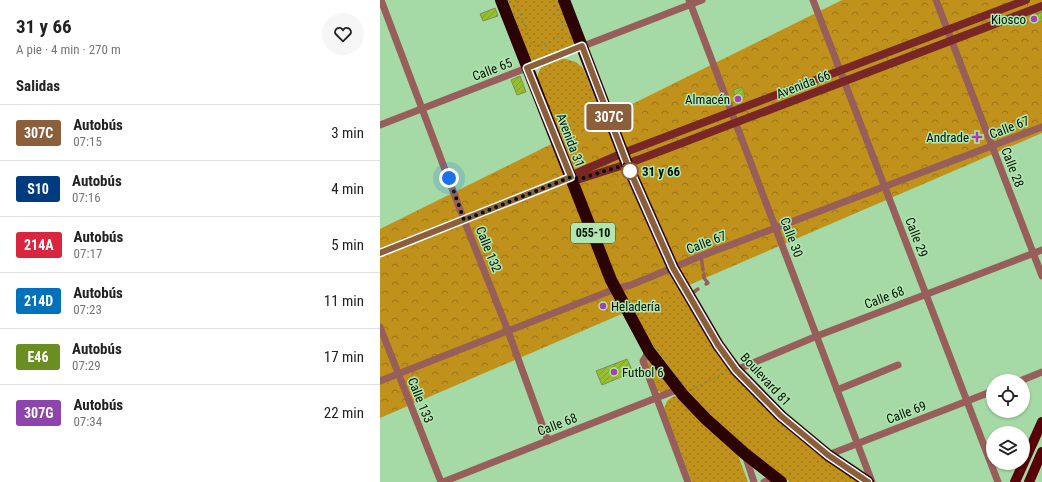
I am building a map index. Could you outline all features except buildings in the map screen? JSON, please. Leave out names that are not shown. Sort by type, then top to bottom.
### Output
[{"type":"highway","name":"Avenida 31","points":[[501,0],[615,289]]},
{"type":"highway","points":[[564,0],[625,159],[673,268]]},
{"type":"highway","name":"Boulevard 81","points":[[673,268],[688,295],[735,369],[781,416],[828,455],[868,482]]},
{"type":"highway","name":"055-10","points":[[615,289],[648,351],[681,392],[706,419],[773,481]]},
{"type":"main road","name":"Avenida 66","points":[[380,253],[571,177],[580,179],[731,112],[1026,0]]},
{"type":"main road","name":"Avenida 66","points":[[625,159],[735,123],[1042,6]]},
{"type":"main road","points":[[1015,482],[1042,422]]},
{"type":"main road","points":[[1029,482],[1042,452]]},
{"type":"street","name":"Calle 132","points":[[380,0],[423,108],[548,440]]},
{"type":"street","name":"Calle 65","points":[[380,125],[527,68],[690,2],[702,0]]},
{"type":"street","name":"Calle 29","points":[[813,0],[998,482]]},
{"type":"street","name":"Calle 28","points":[[936,0],[1042,276]]},
{"type":"street","name":"Calle 30","points":[[690,2],[872,482]]},
{"type":"street","name":"Calle 67","points":[[380,381],[701,256],[1042,127]]},
{"type":"street","name":"Calle 68","points":[[735,369],[1042,250]]},
{"type":"street","name":"Calle 133","points":[[380,327],[397,374],[442,482]]},
{"type":"street","points":[[648,351],[642,361],[688,482]]},
{"type":"street","points":[[838,390],[898,365]]},
{"type":"street","points":[[1030,377],[1042,372]]},
{"type":"street","name":"Calle 68","points":[[442,482],[548,440],[657,399],[681,392]]},
{"type":"street","name":"Calle 69","points":[[828,455],[986,394]]},
{"type":"street","points":[[744,453],[754,482]]},
{"type":"lane","points":[[701,256],[704,278],[708,283],[706,284]]},
{"type":"lane","points":[[688,295],[698,289]]},
{"type":"path","points":[[515,0],[532,45],[537,46],[556,39],[563,33],[563,26],[553,0]]},
{"type":"path","points":[[681,392],[735,369]]},
{"type":"green space","points":[[508,0],[559,0],[575,45],[532,61],[530,60]]},
{"type":"green space","points":[[842,0],[1042,0],[1042,133],[380,418],[380,229]]},
{"type":"green space","points":[[562,58],[576,62],[583,68],[616,151],[573,170],[538,79],[538,74],[541,67]]},
{"type":"green space","points":[[671,275],[727,365],[860,482],[790,482],[764,463],[722,428],[686,389],[654,347],[634,316],[622,293]]},
{"type":"green space","points":[[648,359],[671,385],[671,390],[661,393],[657,390],[646,362]]},
{"type":"green space","points":[[674,396],[678,397],[738,455],[748,482],[692,482],[664,409],[667,401]]},
{"type":"bus line","name":"307C","points":[[380,253],[571,177],[527,68],[582,46],[627,164],[673,268],[718,345],[746,382],[781,416],[803,436],[828,455],[868,482]]},
{"type":"place","name":"Kiosco","points":[[1034,19]]},
{"type":"place","name":"Almacén","points":[[738,99]]},
{"type":"place","name":"Andrade","points":[[977,137]]},
{"type":"place","name":"31 y 66","points":[[630,171]]},
{"type":"place","name":"Heladería","points":[[603,306]]},
{"type":"place","name":"Futbol 6","points":[[614,372]]},
{"type":"route","points":[[449,178],[464,220],[571,177],[580,179],[627,164],[630,171]]}]
